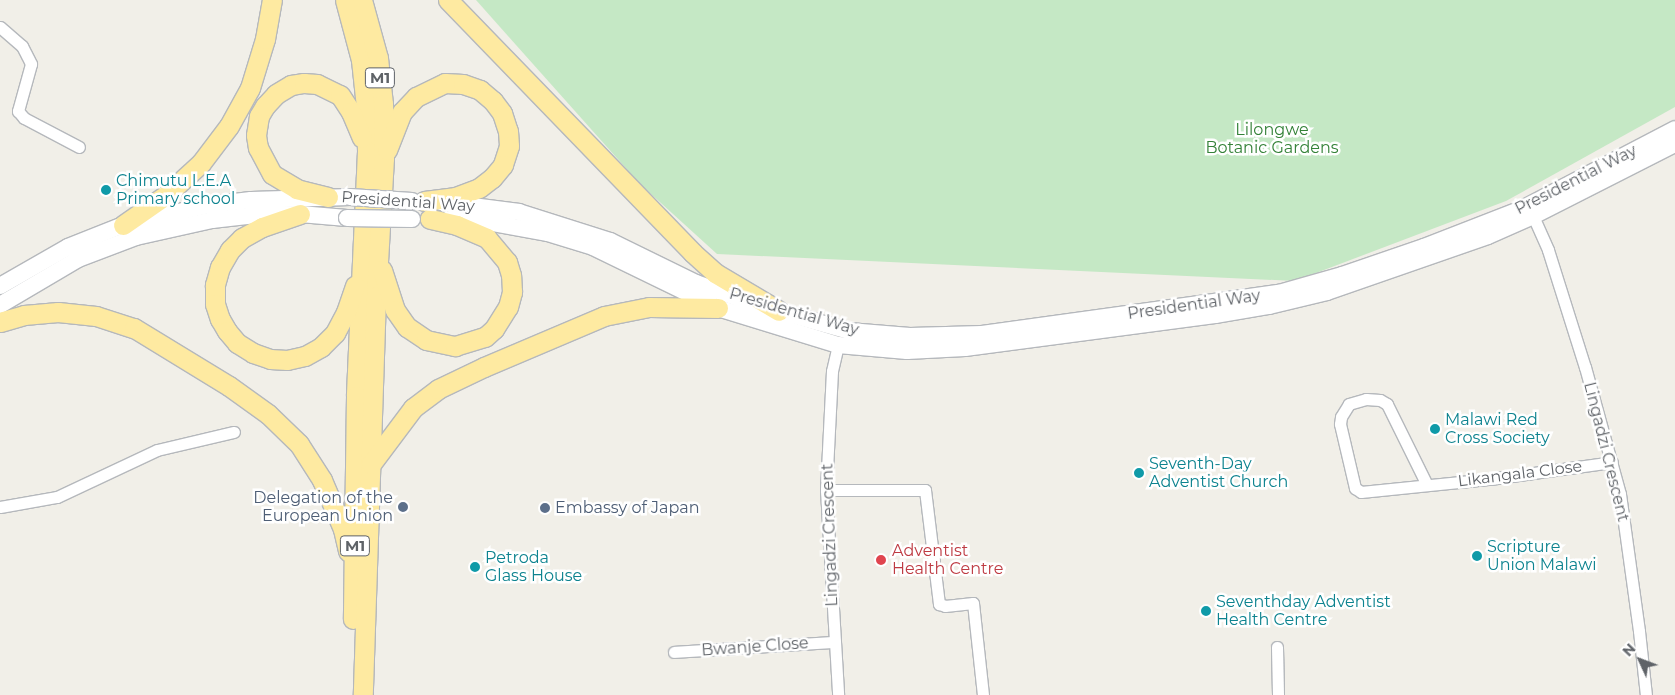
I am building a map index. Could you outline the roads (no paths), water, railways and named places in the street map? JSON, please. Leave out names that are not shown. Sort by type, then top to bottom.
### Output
[{"type":"highway","points":[[129,231],[201,163],[229,126],[250,88],[266,39],[272,0]]},
{"type":"highway","name":"M1","points":[[345,0],[361,60],[366,107],[376,154]]},
{"type":"highway","name":"M1","points":[[352,695],[354,579],[365,398],[370,258],[376,154],[383,104],[378,58],[362,0]]},
{"type":"highway","points":[[448,0],[693,253],[722,278],[779,311]]},
{"type":"highway","points":[[328,197],[297,190],[272,174],[258,148],[256,135],[259,116],[276,94],[290,85],[304,83],[331,89],[340,95],[352,112],[376,154],[402,112],[416,97],[430,88],[445,83],[463,84],[480,90],[493,101],[502,113],[508,131],[509,146],[503,165],[492,178],[479,188],[456,197],[418,201]]},
{"type":"highway","points":[[300,214],[262,226],[242,238],[230,250],[220,267],[215,285],[215,304],[220,319],[237,343],[252,353],[270,359],[287,360],[305,356],[321,347],[335,333],[370,258]]},
{"type":"highway","points":[[370,258],[395,310],[414,333],[438,344],[454,346],[469,344],[485,337],[494,329],[508,307],[512,284],[507,262],[487,238],[457,226],[421,219]]},
{"type":"highway","points":[[371,464],[413,408],[438,389],[484,367],[604,316],[649,307],[718,308]]},
{"type":"highway","points":[[0,322],[24,314],[58,312],[96,316],[134,328],[229,386],[268,414],[300,444],[322,480],[344,529],[354,579]]},
{"type":"highway","name":"M1","points":[[363,695],[371,464],[365,398]]},
{"type":"main road","name":"Presidential Way","points":[[0,286],[68,247],[129,231],[209,205],[251,200],[350,197],[418,201],[519,212],[610,241],[696,283],[779,311],[850,332],[910,336],[982,334],[1279,293],[1342,275],[1424,247],[1524,208],[1675,129]]},
{"type":"main road","name":"Presidential Way","points":[[129,231],[256,215],[300,214],[347,218],[481,221],[548,233],[593,247],[718,308],[838,345],[907,351],[965,348],[1105,331],[1270,306],[1327,292],[1372,278],[1488,236],[1533,216],[1675,144]]},
{"type":"main road","points":[[0,305],[129,231]]},
{"type":"street","points":[[0,27],[22,46],[28,54],[31,64],[18,111],[24,118],[79,147]]},
{"type":"street","name":"Lingadzi Crescent","points":[[1533,216],[1548,250],[1620,494],[1646,695]]},
{"type":"street","name":"Lingadzi Crescent","points":[[838,345],[832,371],[826,490],[838,695]]},
{"type":"street","name":"Likangala Close","points":[[1427,485],[1387,404],[1380,400],[1366,399],[1349,404],[1341,416],[1340,424],[1355,488],[1360,492],[1490,479],[1612,462]]},
{"type":"street","points":[[0,507],[57,497],[157,450],[234,432]]},
{"type":"street","points":[[826,490],[925,490],[939,604],[945,606],[973,603],[983,695]]},
{"type":"street","name":"Bwanje Close","points":[[674,652],[835,642]]},
{"type":"street","points":[[1277,647],[1278,695]]},
{"type":"place","name":"Chimutu L.E.A Primary school","points":[[106,190]]},
{"type":"place","name":"Malawi Red Cross Society","points":[[1435,429]]},
{"type":"place","name":"Seventh-Day Adventist Church","points":[[1139,473]]},
{"type":"place","name":"Delegation of the European Union","points":[[403,507]]},
{"type":"place","name":"Embassy of Japan","points":[[545,508]]},
{"type":"place","name":"Scripture Union Malawi","points":[[1477,556]]},
{"type":"place","name":"Adventist Health Centre","points":[[881,560]]},
{"type":"place","name":"Petroda Glass House","points":[[475,567]]},
{"type":"place","name":"Seventhday Adventist Health Centre","points":[[1206,611]]},
{"type":"park label","name":"Lilongwe Botanic Gardens","points":[[1272,139]]}]
